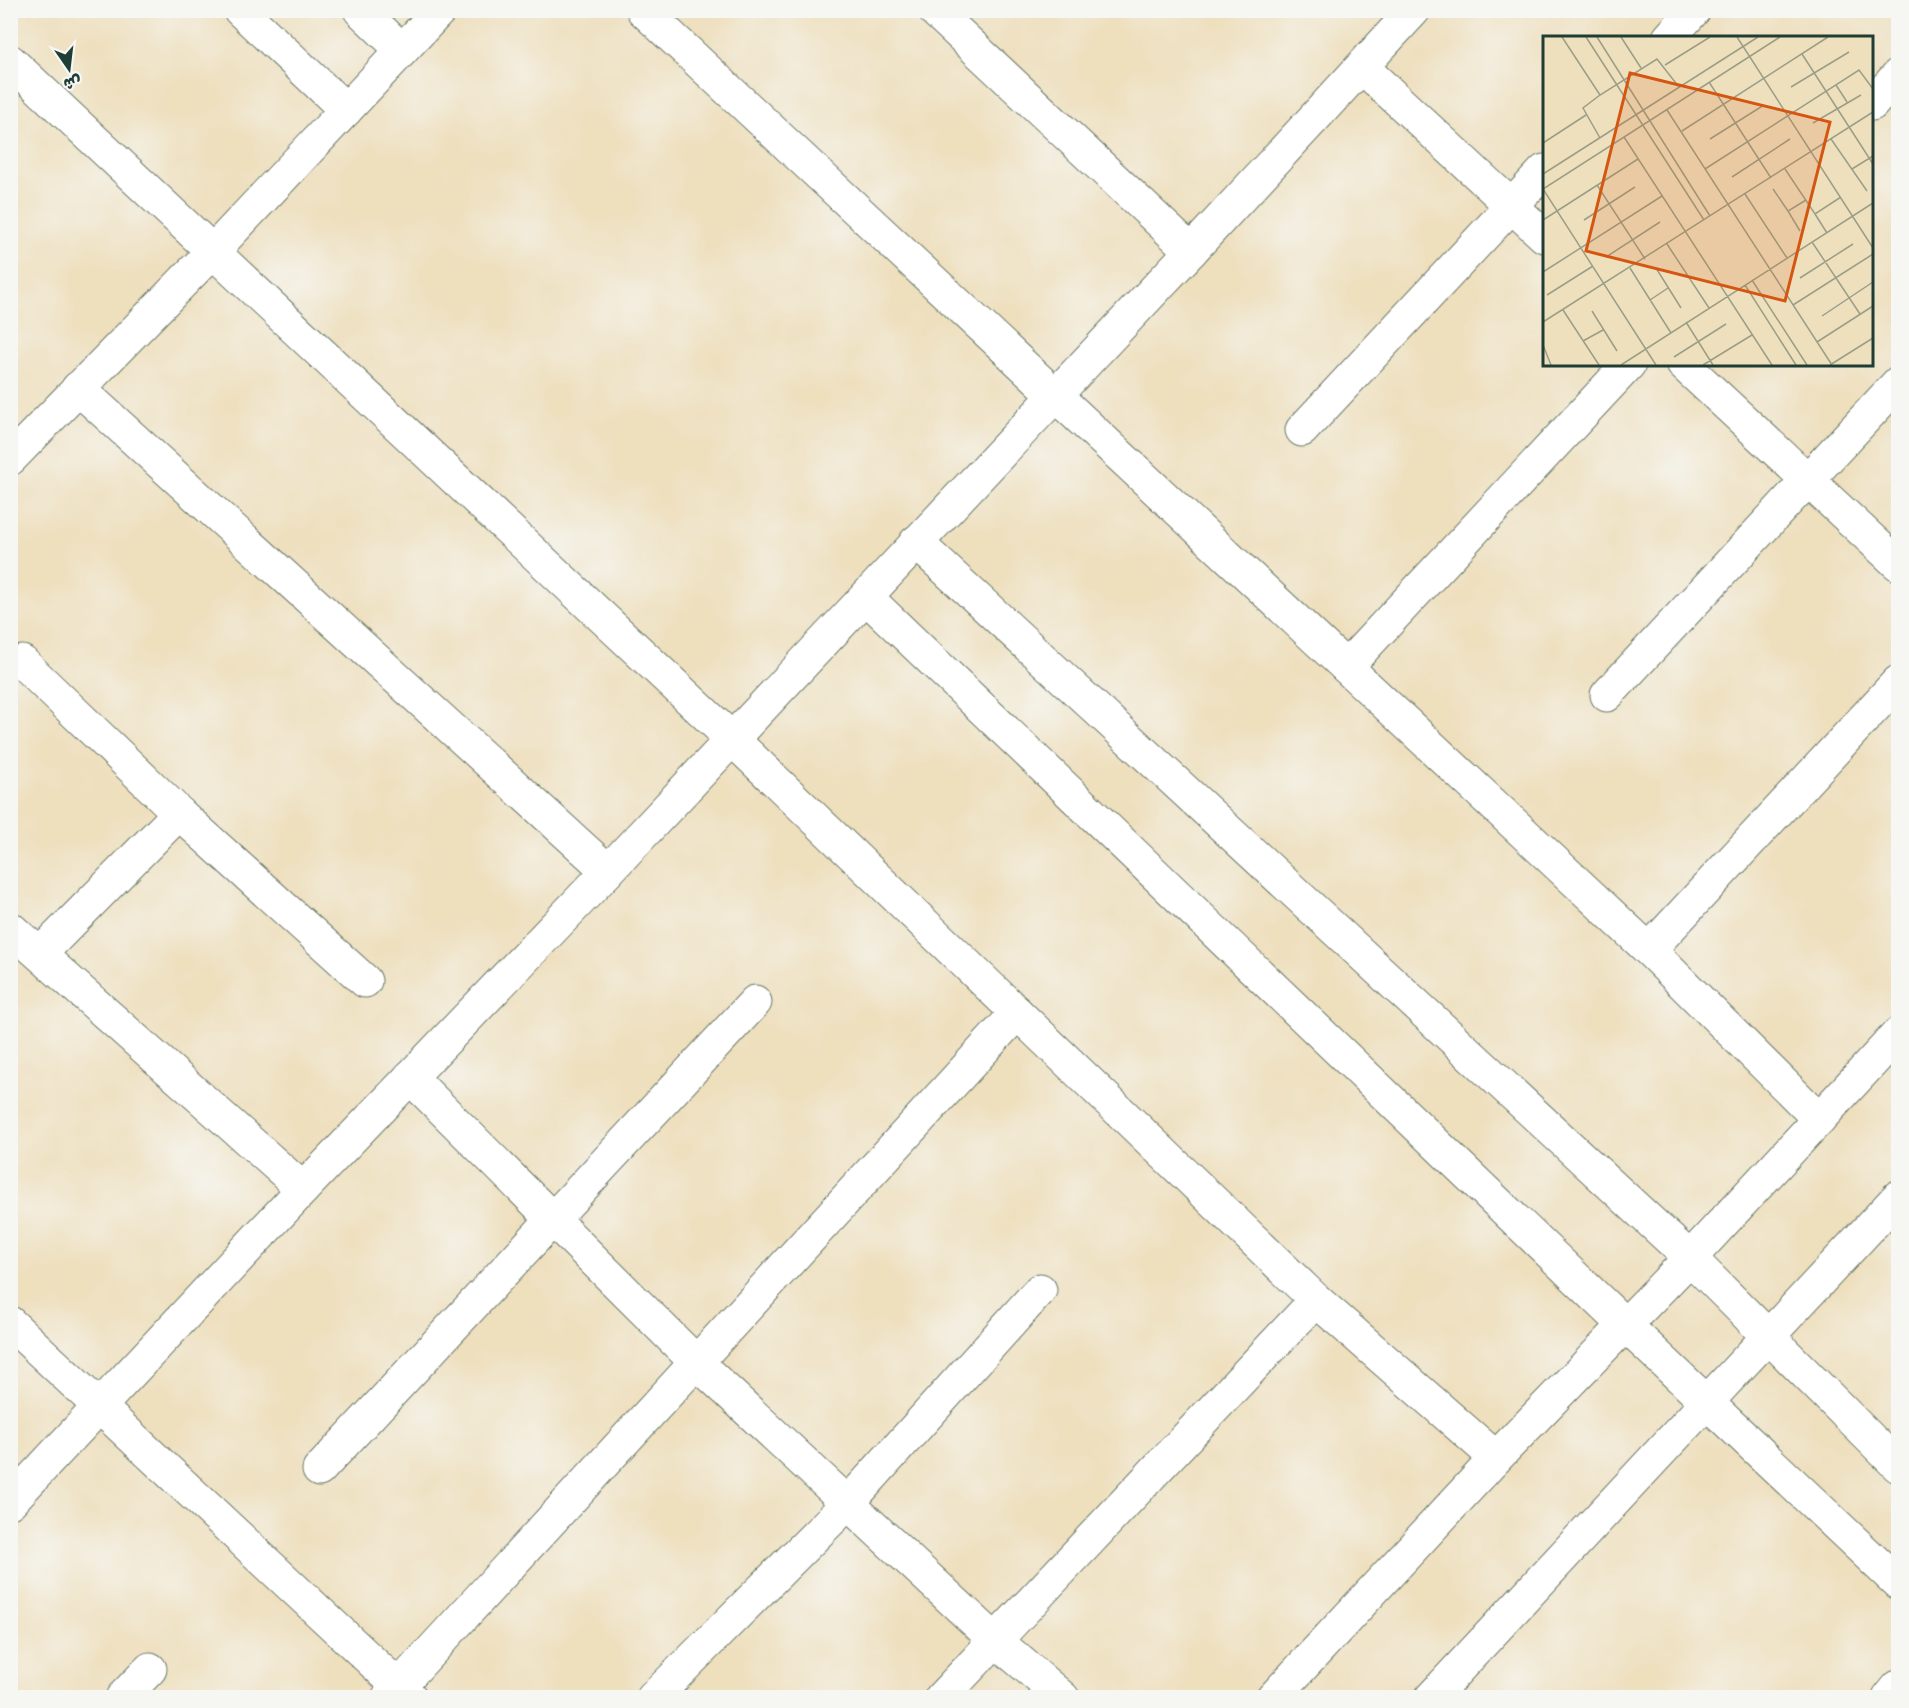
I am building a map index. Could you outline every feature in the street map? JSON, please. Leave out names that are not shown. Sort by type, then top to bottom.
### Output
[{"type":"street","points":[[240,10],[346,110]]},
{"type":"street","points":[[360,10],[402,50]]},
{"type":"street","points":[[10,459],[213,251],[440,10]]},
{"type":"street","points":[[643,10],[1649,951],[1819,1119]]},
{"type":"street","points":[[934,10],[1191,251]]},
{"type":"street","points":[[10,1502],[303,1189],[608,871],[866,597],[1414,10]]},
{"type":"street","points":[[1671,36],[1694,10]]},
{"type":"street","points":[[10,61],[732,739],[1316,1300],[1496,1458]]},
{"type":"street","points":[[1362,67],[1543,234]]},
{"type":"street","points":[[1873,103],[1899,75]]},
{"type":"street","points":[[1302,430],[1543,173]]},
{"type":"street","points":[[1346,667],[1627,366]]},
{"type":"street","points":[[1685,366],[1899,564]]},
{"type":"street","points":[[1607,695],[1899,383]]},
{"type":"street","points":[[78,388],[608,871]]},
{"type":"street","points":[[916,542],[1690,1258],[1899,1466]]},
{"type":"street","points":[[866,597],[1625,1325],[1899,1583]]},
{"type":"street","points":[[22,662],[179,813],[365,981]]},
{"type":"street","points":[[1649,951],[1899,682]]},
{"type":"street","points":[[40,954],[179,813]]},
{"type":"street","points":[[10,928],[303,1189]]},
{"type":"street","points":[[319,1470],[755,1002]]},
{"type":"street","points":[[10,1323],[399,1694],[696,1362],[1017,1013]]},
{"type":"street","points":[[1273,1698],[1496,1458],[1690,1258],[1899,1035]]},
{"type":"street","points":[[410,1077],[696,1362],[995,1640],[1063,1698]]},
{"type":"street","points":[[1438,1695],[1899,1197]]},
{"type":"street","points":[[653,1698],[848,1503],[1040,1290]]},
{"type":"street","points":[[941,1698],[1316,1300]]},
{"type":"street","points":[[122,1698],[150,1669]]},
{"type":"street","points":[[1889,1698],[1899,1688]]}]
